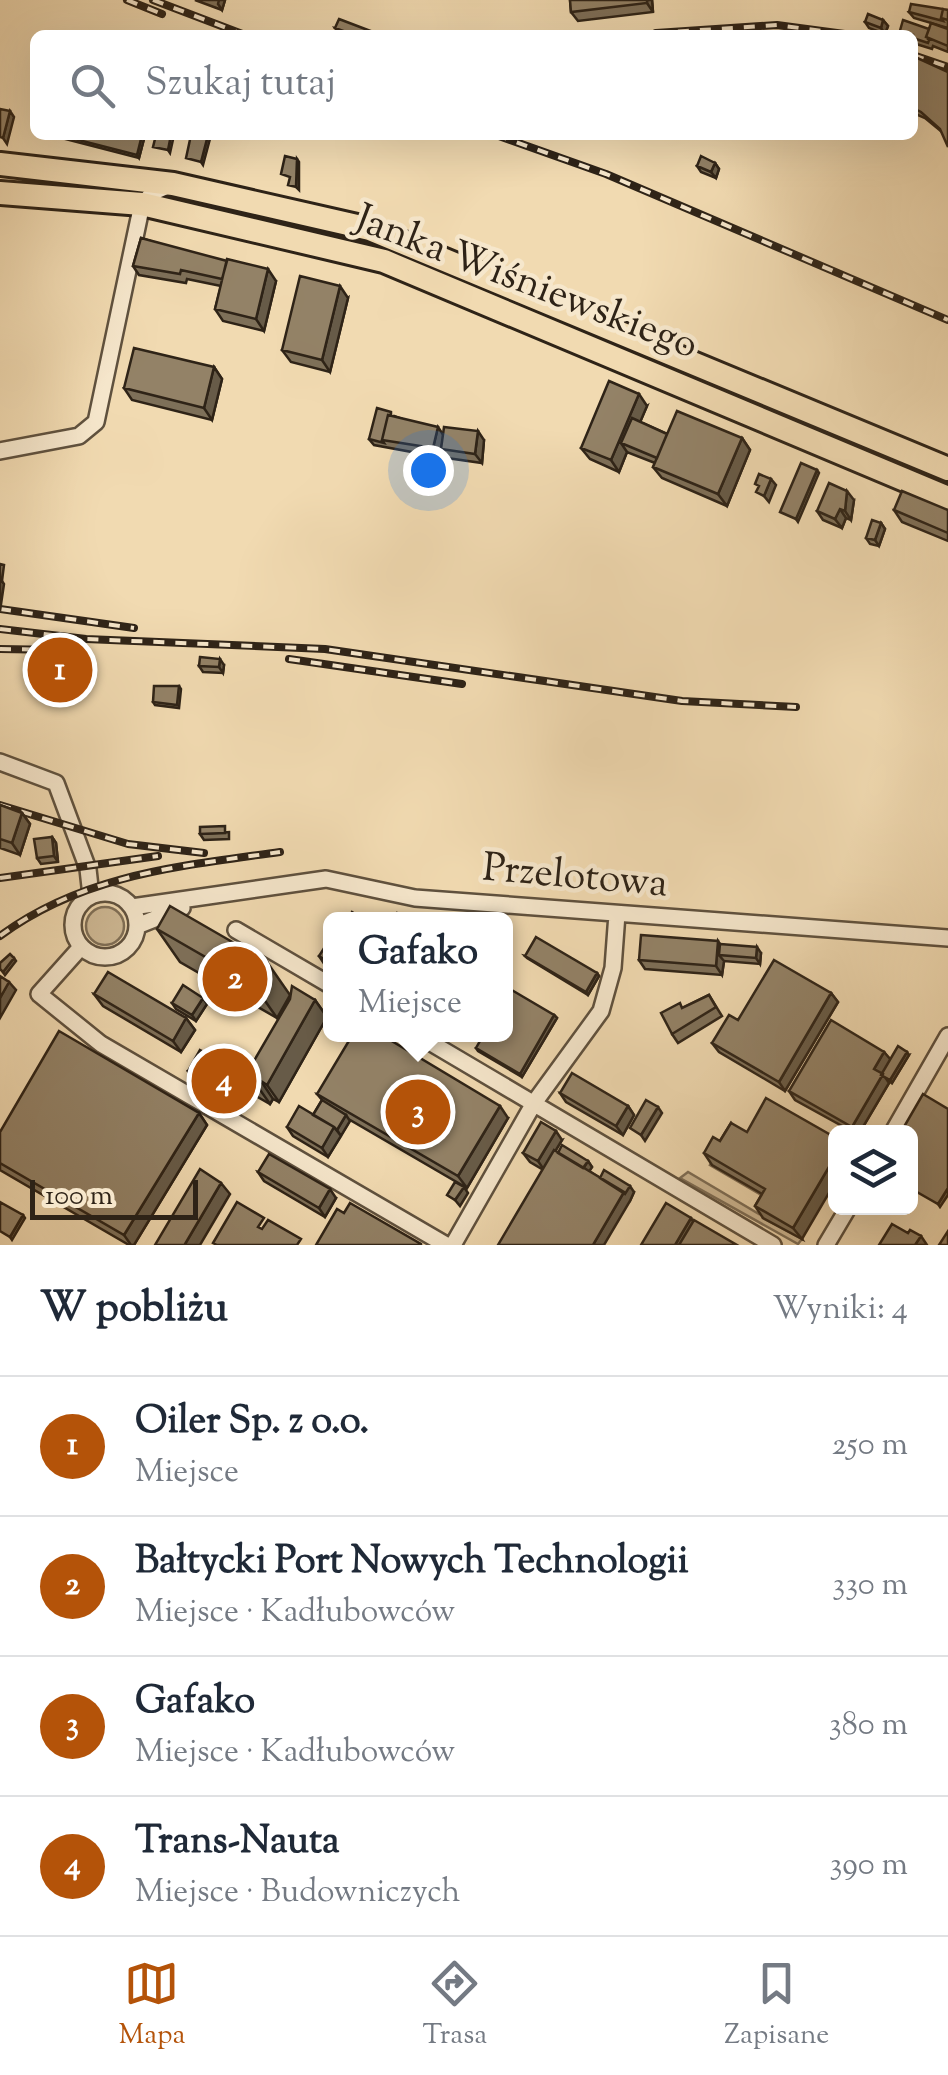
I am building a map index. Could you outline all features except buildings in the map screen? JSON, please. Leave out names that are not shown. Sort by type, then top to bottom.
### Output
[{"type":"highway","name":"Janka Wiśniewskiego","points":[[0,164],[174,184],[370,229],[412,243],[948,470]]},
{"type":"highway","name":"Janka Wiśniewskiego","points":[[0,193],[142,204],[400,267],[948,498]]},
{"type":"street","points":[[117,177],[142,204]]},
{"type":"street","points":[[0,451],[79,436],[96,422],[142,204],[154,192],[174,184]]},
{"type":"street","points":[[0,762],[56,783],[98,894],[132,907],[137,926],[123,951],[88,951],[44,989],[101,1044],[450,1245],[534,1104],[601,1011],[614,968],[617,914]]},
{"type":"street","name":"Przelotowa","points":[[132,907],[326,879],[415,898],[948,938]]},
{"type":"street","points":[[88,951],[73,932],[74,916],[98,894]]},
{"type":"street","name":"Przelotowa","points":[[137,926],[200,900]]},
{"type":"street","points":[[236,930],[323,981]]},
{"type":"street","points":[[897,1125],[948,1036]]},
{"type":"street","points":[[429,1042],[773,1245]]},
{"type":"street","points":[[826,1245],[844,1215]]},
{"type":"shaded area","points":[[105,907],[118,913],[124,926],[118,939],[105,945],[92,939],[86,926],[92,913]]},
{"type":"shaded area","points":[[732,1130],[773,1201],[763,1218],[802,1239],[798,1244],[680,1178],[688,1172],[759,1214],[768,1199],[710,1165]]},
{"type":"railway","points":[[127,0],[162,14]]},
{"type":"railway","points":[[153,0],[232,30]]},
{"type":"railway","points":[[701,30],[777,25],[814,30]]},
{"type":"railway","points":[[918,57],[948,67]]},
{"type":"railway","points":[[510,140],[606,174],[948,320]]},
{"type":"railway","points":[[0,609],[134,628]]},
{"type":"railway","points":[[0,629],[86,639],[325,649],[682,701],[796,707]]},
{"type":"railway","points":[[0,649],[60,650]]},
{"type":"railway","points":[[289,659],[462,684]]},
{"type":"railway","points":[[0,805],[128,844],[204,853]]},
{"type":"railway","points":[[0,936],[32,915],[99,886],[170,868],[280,852]]},
{"type":"railway","points":[[0,878],[158,856]]},
{"type":"place","name":"Oiler Sp. z o.o.","points":[[60,670]]},
{"type":"place","name":"Bałtycki Port Nowych Technologii","points":[[235,979]]},
{"type":"place","name":"Trans-Nauta","points":[[224,1081]]},
{"type":"place","name":"Gafako","points":[[418,1112]]}]
